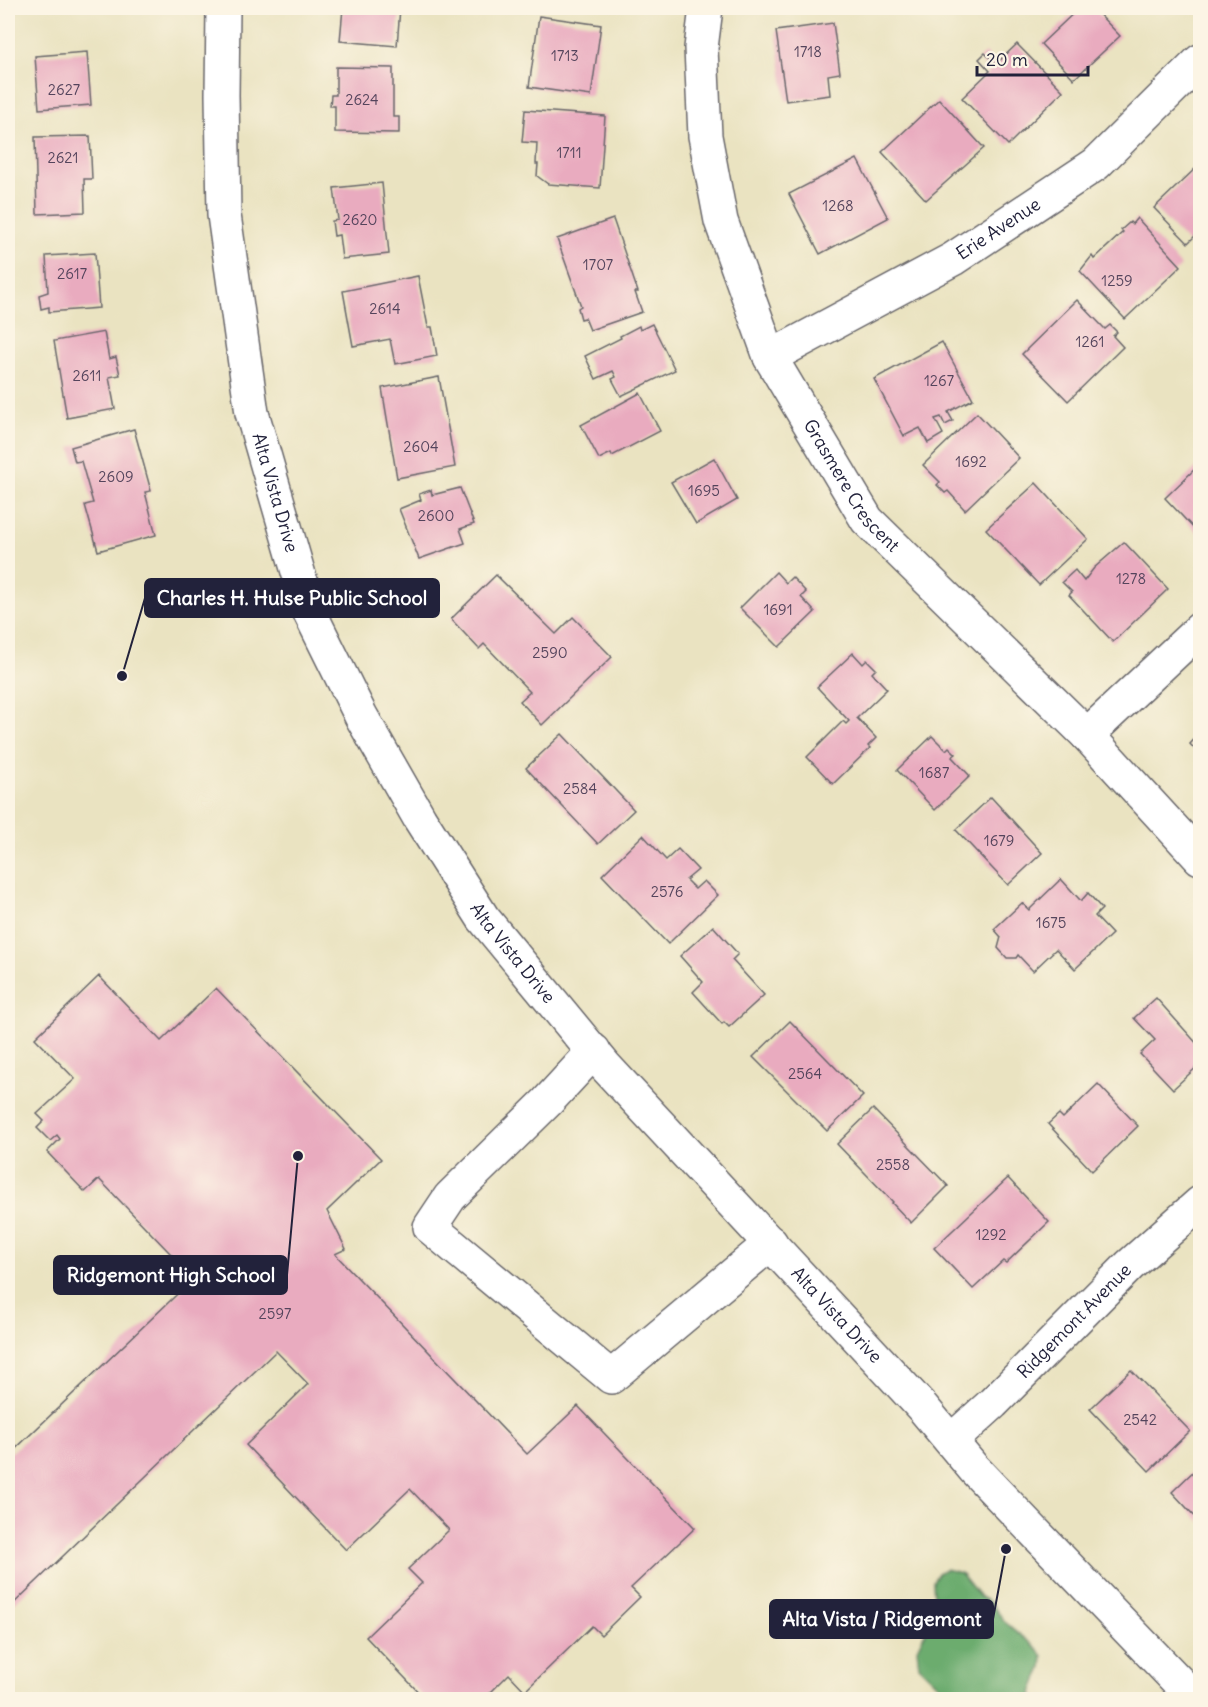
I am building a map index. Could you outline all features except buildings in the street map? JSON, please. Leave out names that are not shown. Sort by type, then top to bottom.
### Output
[{"type":"street","name":"Alta Vista Drive","points":[[223,8],[224,215],[252,413],[310,613],[373,737],[420,819],[483,918],[594,1051],[771,1243],[974,1469],[1196,1700]]},
{"type":"street","name":"Grasmere Crescent","points":[[706,8],[701,48],[707,146],[721,220],[770,357],[867,520],[1087,735],[1200,858]]},
{"type":"street","name":"Erie Avenue","points":[[770,357],[953,260],[1096,164],[1200,61]]},
{"type":"street","points":[[1087,735],[1200,629]]},
{"type":"street","points":[[594,1051],[547,1102],[450,1197],[430,1227],[611,1377],[771,1243]]},
{"type":"street","name":"Ridgemont Avenue","points":[[951,1441],[993,1403],[1130,1265],[1200,1203]]},
{"type":"green space","points":[[945,1569],[961,1573],[980,1597],[990,1602],[1006,1623],[1039,1650],[1043,1657],[1042,1667],[1032,1693],[1035,1699],[953,1699],[919,1666],[917,1649],[928,1626],[934,1597],[933,1581],[938,1573]]},
{"type":"place","name":"Charles H. Hulse Public School","points":[[122,676]]},
{"type":"place","name":"Ridgemont High School","points":[[298,1156]]},
{"type":"place","name":"Alta Vista / Ridgemont","points":[[1006,1549]]}]
